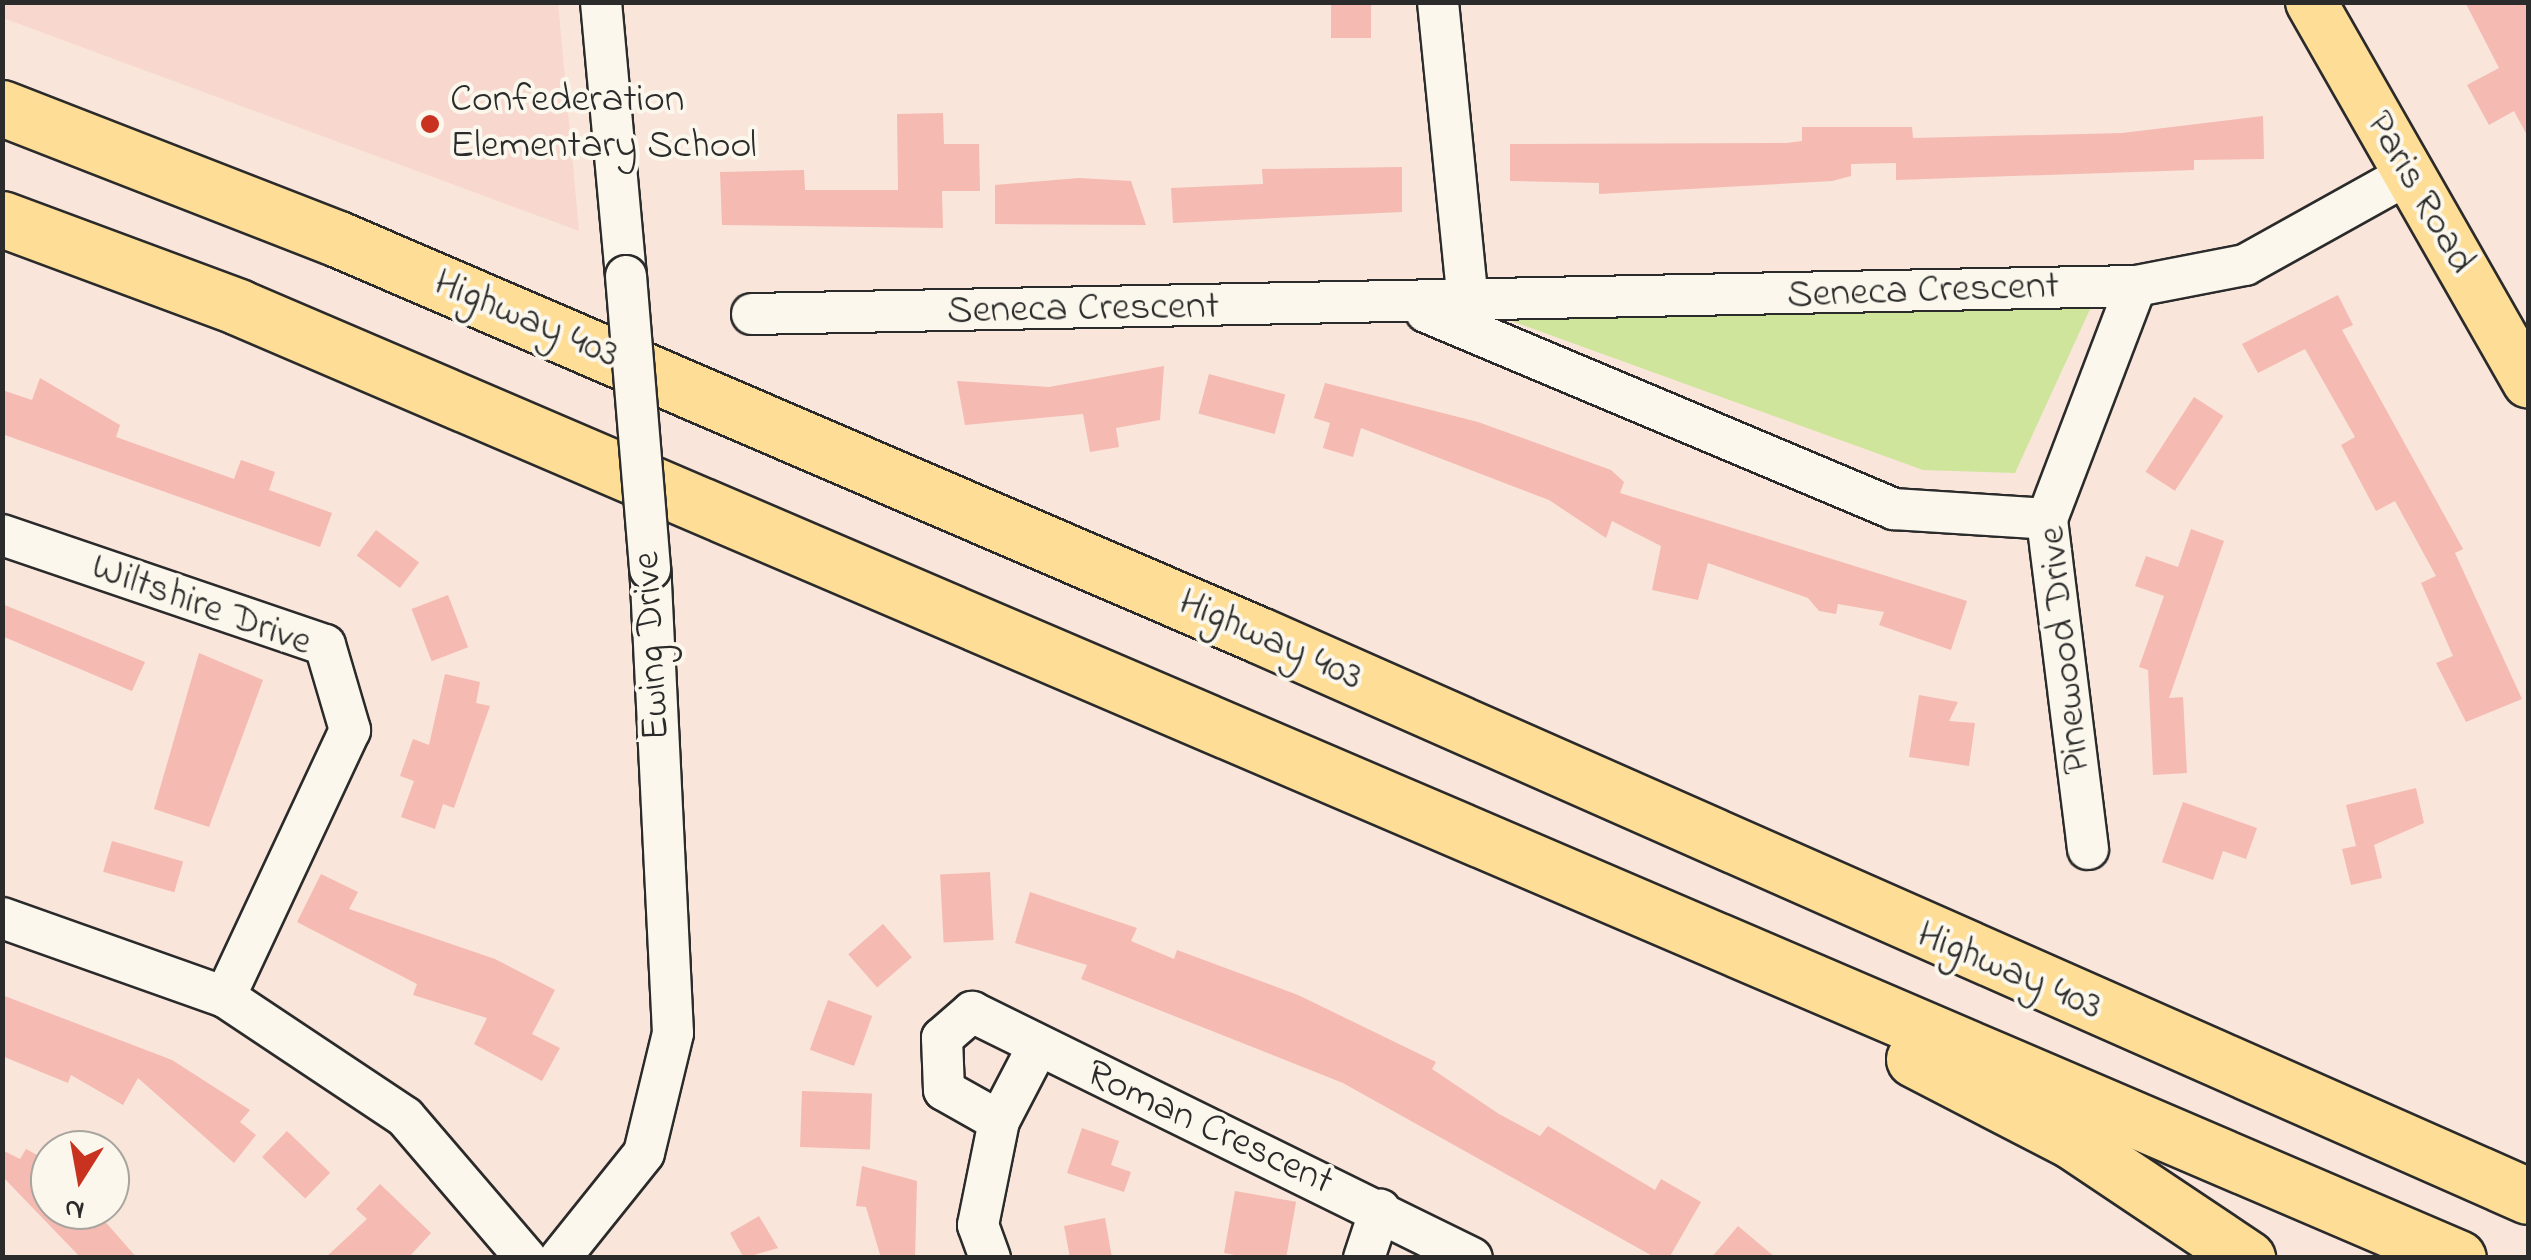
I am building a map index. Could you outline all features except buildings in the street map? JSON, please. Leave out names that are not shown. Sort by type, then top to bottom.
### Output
[{"type":"highway","name":"Highway 403","points":[[2,108],[338,239],[1151,589],[2528,1196]]},
{"type":"highway","name":"Highway 403","points":[[2,219],[238,307],[2458,1258]]},
{"type":"highway","points":[[1683,923],[1758,978],[2072,1141],[2247,1258]]},
{"type":"main road","name":"Paris Road","points":[[2311,2],[2406,175],[2528,382]]},
{"type":"street","name":"Ewing Drive","points":[[560,1258],[644,1153],[673,1033],[650,570],[602,2]]},
{"type":"street","points":[[1438,2],[1468,305]]},
{"type":"street","name":"Seneca Crescent","points":[[752,314],[1414,307],[2136,286],[2245,264],[2406,175]]},
{"type":"street","name":"Pinewood Drive","points":[[2088,849],[2047,518],[2136,286]]},
{"type":"street","name":"Seneca Crescent","points":[[1414,307],[1894,509],[2047,518]]},
{"type":"street","name":"Wiltshire Drive","points":[[2,536],[326,645],[350,730],[225,996]]},
{"type":"street","points":[[2,918],[225,996],[405,1117],[526,1258]]},
{"type":"street","name":"Roman Crescent","points":[[999,1120],[944,1090],[942,1038],[972,1012],[1038,1048],[1380,1210],[1465,1256]]},
{"type":"street","name":"Roman Crescent","points":[[990,1258],[978,1225],[999,1120],[1038,1048]]},
{"type":"street","name":"Roman Crescent","points":[[1364,1258],[1380,1210]]},
{"type":"shaded area","name":"Confederation Elementary School","points":[[2,3],[558,3],[579,231],[3,18]]},
{"type":"green space","points":[[2091,307],[2015,473],[1923,470],[1509,320]]},
{"type":"place","name":"Confederation Elementary School","points":[[430,124]]}]
